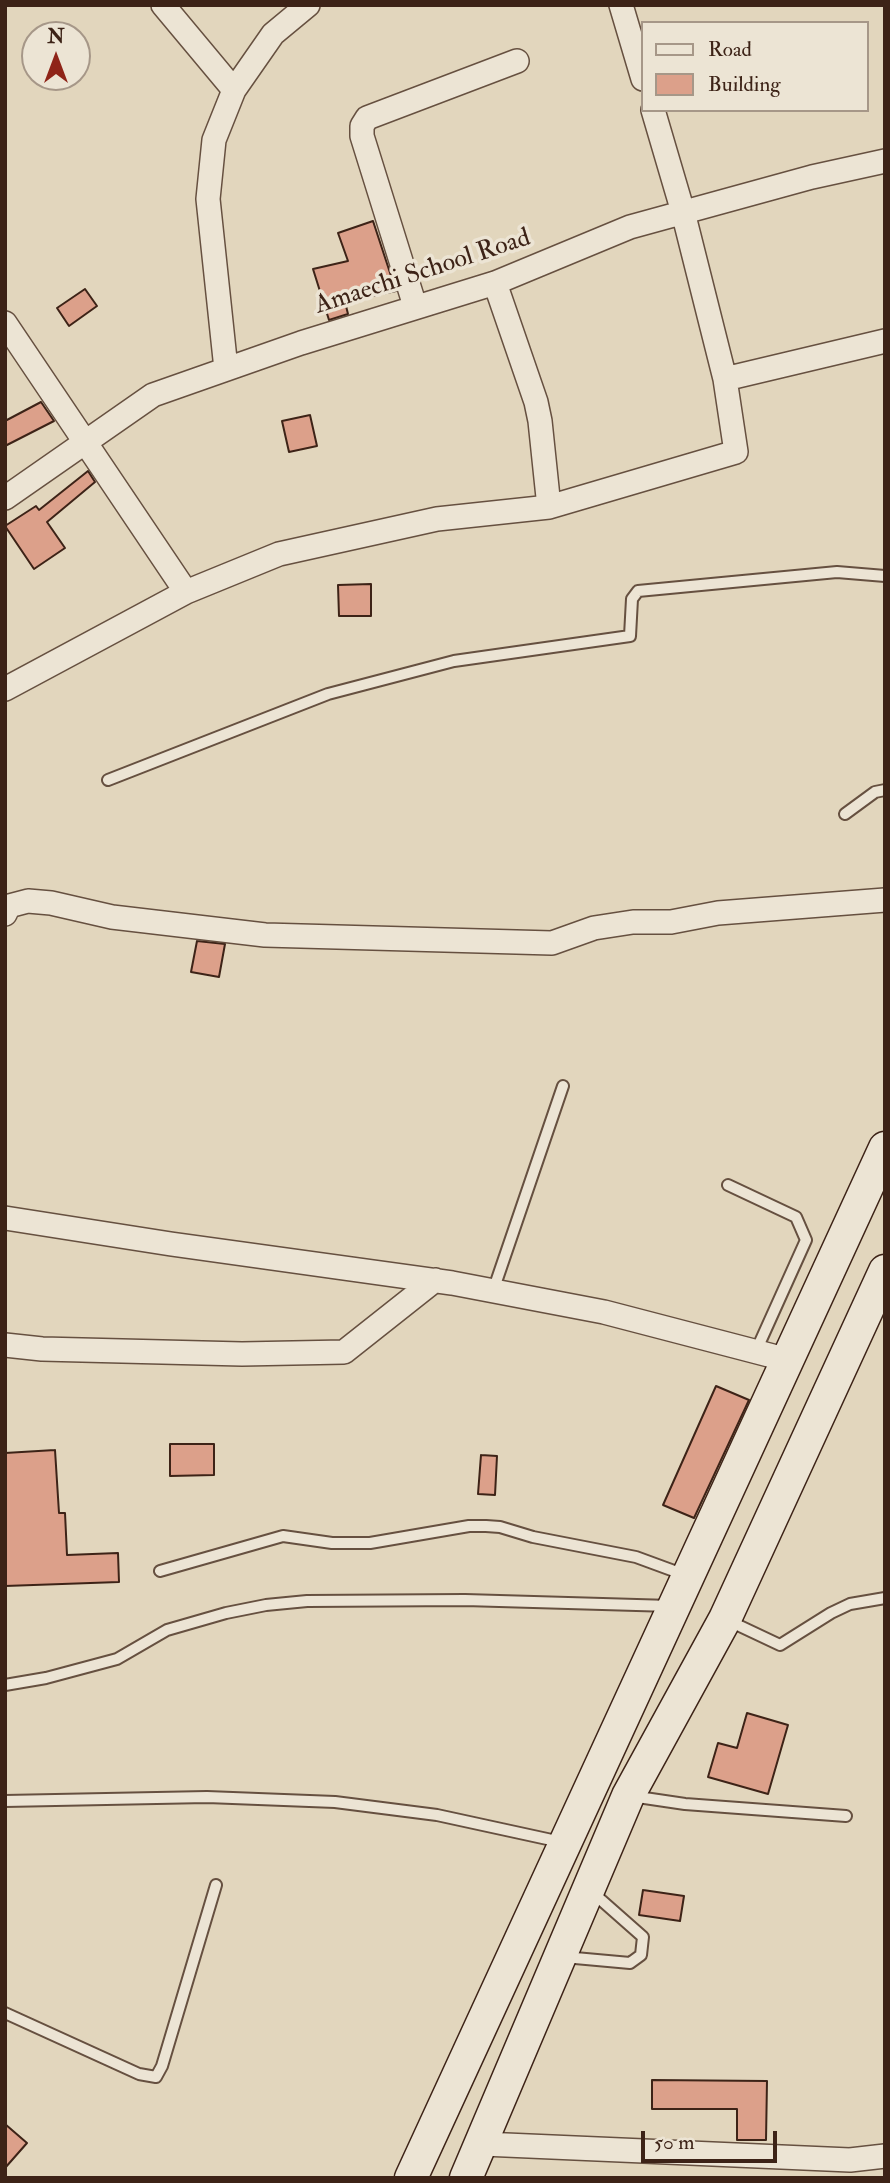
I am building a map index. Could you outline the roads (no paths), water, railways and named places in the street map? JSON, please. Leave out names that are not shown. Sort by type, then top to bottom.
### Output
[{"type":"main road","points":[[411,2178],[885,1148]]},
{"type":"main road","points":[[466,2178],[483,2144],[628,1796],[725,1619],[872,1310],[885,1271]]},
{"type":"street","points":[[163,5],[234,90]]},
{"type":"street","points":[[226,369],[208,200],[214,140],[234,90],[273,34],[308,5]]},
{"type":"street","points":[[621,5],[642,76]]},
{"type":"street","points":[[415,306],[362,136],[362,126],[367,118],[517,61]]},
{"type":"street","points":[[5,690],[186,592],[279,554],[437,519],[549,507],[736,452],[725,379],[683,212],[654,112]]},
{"type":"street","name":"Amaechi School Road","points":[[5,498],[153,395],[415,306],[495,283],[630,227],[812,177],[885,161]]},
{"type":"street","points":[[495,283],[536,402],[549,507]]},
{"type":"street","points":[[5,323],[186,592]]},
{"type":"street","points":[[725,379],[885,341]]},
{"type":"street","points":[[5,914],[9,906],[28,901],[51,903],[112,917],[265,935],[552,943],[594,928],[632,922],[671,922],[718,913],[885,900]]},
{"type":"street","points":[[5,1218],[435,1280],[604,1312],[788,1360]]},
{"type":"street","points":[[5,1345],[42,1349],[242,1354],[344,1352],[435,1280]]},
{"type":"street","points":[[483,2144],[850,2161],[885,2156]]},
{"type":"lane","points":[[108,780],[328,694],[454,661],[629,636],[632,599],[638,591],[837,572],[885,576]]},
{"type":"lane","points":[[845,814],[876,792],[885,790]]},
{"type":"lane","points":[[493,1291],[563,1086]]},
{"type":"lane","points":[[728,1185],[796,1217],[806,1240],[756,1351]]},
{"type":"lane","points":[[160,1571],[283,1536],[332,1543],[370,1543],[469,1526],[486,1526],[636,1556],[688,1576]]},
{"type":"lane","points":[[725,1619],[780,1645],[850,1604],[885,1598]]},
{"type":"lane","points":[[5,1685],[46,1678],[117,1659],[167,1630],[266,1605],[307,1601],[465,1601],[674,1606]]},
{"type":"lane","points":[[628,1796],[685,1804],[846,1816]]},
{"type":"lane","points":[[5,1801],[206,1797],[335,1802],[437,1815],[564,1842]]},
{"type":"lane","points":[[5,2013],[139,2074],[156,2077],[162,2066],[216,1885]]},
{"type":"lane","points":[[561,1956],[630,1963],[641,1955],[643,1937],[589,1889]]}]
